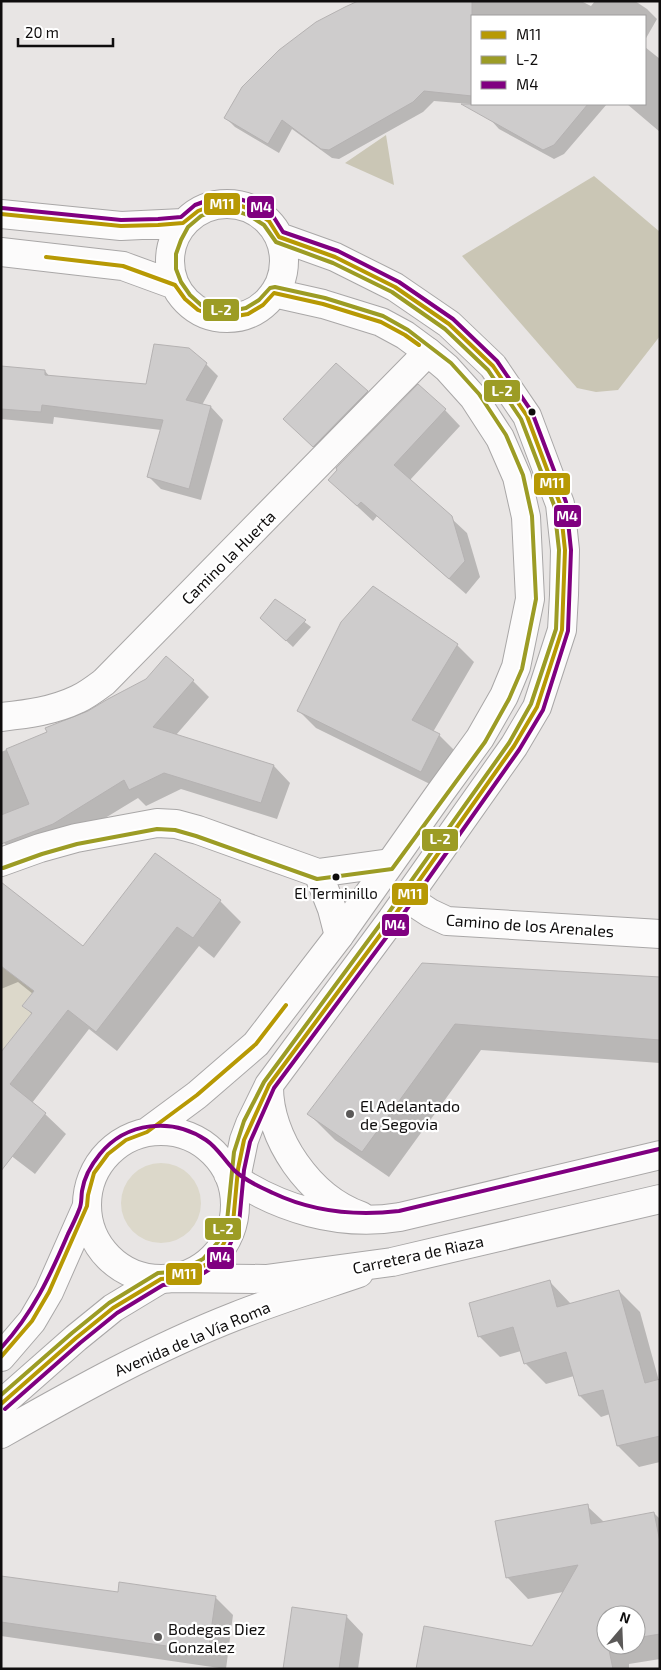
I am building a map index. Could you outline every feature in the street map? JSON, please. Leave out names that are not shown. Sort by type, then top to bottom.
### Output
[{"type":"main road","points":[[216,204],[235,204],[253,210],[268,221],[279,237],[284,256],[282,275],[274,293],[263,306],[248,314],[231,318],[214,316],[198,310],[185,299],[175,285],[170,270],[170,253],[174,237],[184,223],[198,211],[216,204]]},
{"type":"main road","points":[[1,214],[121,226],[184,223]]},
{"type":"main road","points":[[1,1404],[113,1308],[167,1279],[196,1270],[207,1264],[219,1250],[229,1234],[233,1223],[235,1211],[233,1184],[240,1154],[250,1124],[269,1084],[407,898],[514,746],[537,707],[562,630],[565,550],[560,504],[528,416],[493,366],[449,324],[395,287],[335,257],[279,237]]},
{"type":"main road","points":[[1,252],[123,266],[175,285]]},
{"type":"main road","points":[[1,1357],[32,1321],[49,1292],[87,1206],[89,1189],[94,1173],[108,1154],[126,1140],[147,1132],[197,1095],[256,1044],[339,936],[480,738],[504,696],[516,667],[530,599],[526,517],[517,477],[500,438],[474,398],[448,368],[405,335],[381,322],[323,304],[274,293]]},
{"type":"main road","name":"Camino la Huerta","points":[[1,717],[32,714],[58,708],[80,698],[104,682],[428,352]]},
{"type":"main road","points":[[1,862],[76,838],[157,823],[176,824],[207,833],[318,873],[390,863]]},
{"type":"main road","points":[[318,873],[332,909],[339,936]]},
{"type":"main road","name":"Camino de los Arenales","points":[[407,898],[430,914],[447,921],[660,934]]},
{"type":"main road","points":[[269,1084],[273,1115],[284,1144],[294,1162],[311,1184],[334,1203],[356,1214],[368,1218],[387,1219]]},
{"type":"main road","points":[[147,1132],[171,1132],[183,1135],[205,1146],[214,1154],[233,1184],[318,1216],[360,1221],[387,1219],[660,1155]]},
{"type":"main road","name":"Carretera de Riaza","points":[[167,1279],[266,1279],[392,1262],[660,1199]]},
{"type":"main road","points":[[87,1206],[93,1234],[109,1257],[127,1271],[149,1278],[167,1279]]},
{"type":"main road","name":"Avenida de la Vía Roma","points":[[1,1434],[96,1381],[206,1329],[236,1316],[392,1262]]},
{"type":"shaded area","points":[[386,135],[394,185],[345,163]]},
{"type":"shaded area","points":[[594,176],[660,232],[660,336],[618,390],[596,392],[577,388],[462,256]]},
{"type":"shaded area","points":[[1,966],[34,991],[22,1006],[32,1013],[1,1052]]},
{"type":"shaded area","points":[[161,1163],[176,1166],[189,1175],[198,1188],[201,1203],[198,1218],[189,1231],[176,1240],[161,1243],[146,1240],[133,1231],[124,1218],[121,1203],[124,1188],[133,1175],[146,1166]]},
{"type":"building","points":[[358,1],[472,1],[471,96],[424,91],[413,102],[329,150],[321,149],[282,120],[268,144],[224,118],[242,87],[279,50],[316,22]]},
{"type":"building","points":[[461,104],[587,105],[554,145],[543,150]]},
{"type":"building","points":[[154,344],[189,348],[207,363],[186,400],[211,406],[189,489],[147,477],[163,420],[42,405],[41,412],[1,409],[1,366],[45,370],[45,375],[146,384]]},
{"type":"building","points":[[336,363],[368,391],[313,447],[283,419]]},
{"type":"building","points":[[418,384],[446,409],[394,465],[452,516],[465,561],[449,579],[361,502],[357,506],[328,480],[337,470],[336,468]]},
{"type":"building","points":[[373,586],[458,644],[412,720],[440,734],[421,772],[297,711],[341,622]]},
{"type":"building","points":[[275,599],[306,620],[286,641],[260,618]]},
{"type":"building","points":[[166,656],[194,680],[153,727],[274,765],[261,803],[164,773],[129,790],[124,780],[53,824],[1,844],[1,815],[29,804],[6,749],[47,732],[45,728],[88,711],[146,679]]},
{"type":"building","points":[[155,853],[221,900],[193,938],[177,927],[96,1032],[68,1010],[10,1084],[46,1113],[1,1171],[1,1052],[32,1013],[22,1006],[34,991],[1,966],[1,882],[83,946]]},
{"type":"building","points":[[422,963],[660,977],[660,1040],[455,1024],[362,1152],[307,1114]]},
{"type":"building","points":[[550,1280],[557,1307],[619,1290],[645,1383],[660,1379],[660,1436],[617,1446],[603,1390],[579,1396],[566,1352],[524,1364],[513,1327],[478,1337],[469,1303]]},
{"type":"building","points":[[588,1504],[591,1524],[654,1512],[660,1542],[660,1634],[646,1636],[646,1605],[596,1605],[596,1655],[610,1655],[613,1669],[416,1669],[424,1626],[532,1646],[578,1565],[506,1578],[495,1521]]},
{"type":"building","name":"Bodegas Diez Gonzalez","points":[[1,1576],[118,1592],[119,1582],[216,1596],[208,1652],[1,1622]]},
{"type":"building","points":[[292,1607],[347,1615],[339,1669],[283,1669]]},
{"type":"transit line","name":"M4","points":[[2,208],[121,220],[158,219],[181,217],[195,205],[214,198],[236,198],[256,204],[273,216],[283,232],[338,251],[399,282],[453,319],[497,361],[532,412],[566,502],[571,550],[568,631],[543,710],[519,750],[397,923],[274,1088],[250,1142],[244,1170],[239,1224],[228,1249],[210,1269],[199,1276],[175,1284],[163,1285],[117,1313],[5,1409]]},
{"type":"transit line","name":"M11","points":[[1,214],[121,226],[158,225],[183,223],[198,211],[216,204],[235,204],[253,210],[269,221],[279,237],[335,257],[395,287],[449,324],[493,366],[527,416],[560,504],[565,550],[562,630],[537,707],[514,746],[392,919],[269,1085],[244,1140],[238,1169],[233,1223],[223,1245],[207,1264],[173,1278],[161,1279],[113,1308],[1,1404]]},
{"type":"transit line","name":"L-2","points":[[1,1395],[109,1303],[158,1273],[172,1272],[203,1259],[218,1242],[227,1221],[234,1152],[244,1121],[264,1082],[387,915],[509,743],[531,704],[556,629],[559,550],[554,505],[521,419],[488,370],[445,329],[392,292],[333,263],[276,242],[264,225],[250,216],[234,210],[217,210],[201,216],[188,227],[176,254],[176,269],[181,282],[190,295],[201,305],[215,310],[231,311],[246,308],[259,300],[270,288],[275,287],[325,298],[383,316],[408,330],[451,363],[479,394],[506,435],[523,475],[532,516],[536,599],[522,669],[509,699],[485,742],[392,869],[317,879],[196,836],[175,830],[157,829],[77,844],[3,868]]},
{"type":"transit line","name":"M11","points":[[46,257],[123,266],[175,285],[185,299],[198,310],[214,316],[231,317],[248,314],[263,305],[274,293],[323,304],[381,322],[419,345]]},
{"type":"transit line","name":"M11","points":[[1,1357],[32,1321],[49,1292],[87,1206],[94,1173],[108,1154],[126,1140],[147,1132],[197,1095],[256,1044],[286,1005]]},
{"type":"transit line","name":"M4","points":[[1,1348],[32,1308],[47,1279],[80,1208],[83,1186],[91,1167],[111,1143],[136,1129],[164,1126],[179,1128],[193,1133],[210,1143],[238,1174],[258,1186],[304,1205],[351,1213],[399,1211],[659,1149]]},
{"type":"place","name":"El Terminillo","points":[[336,877]]},
{"type":"place","name":"El Adelantado de Segovia","points":[[350,1114]]},
{"type":"place","name":"Bodegas Diez Gonzalez","points":[[158,1637]]}]
